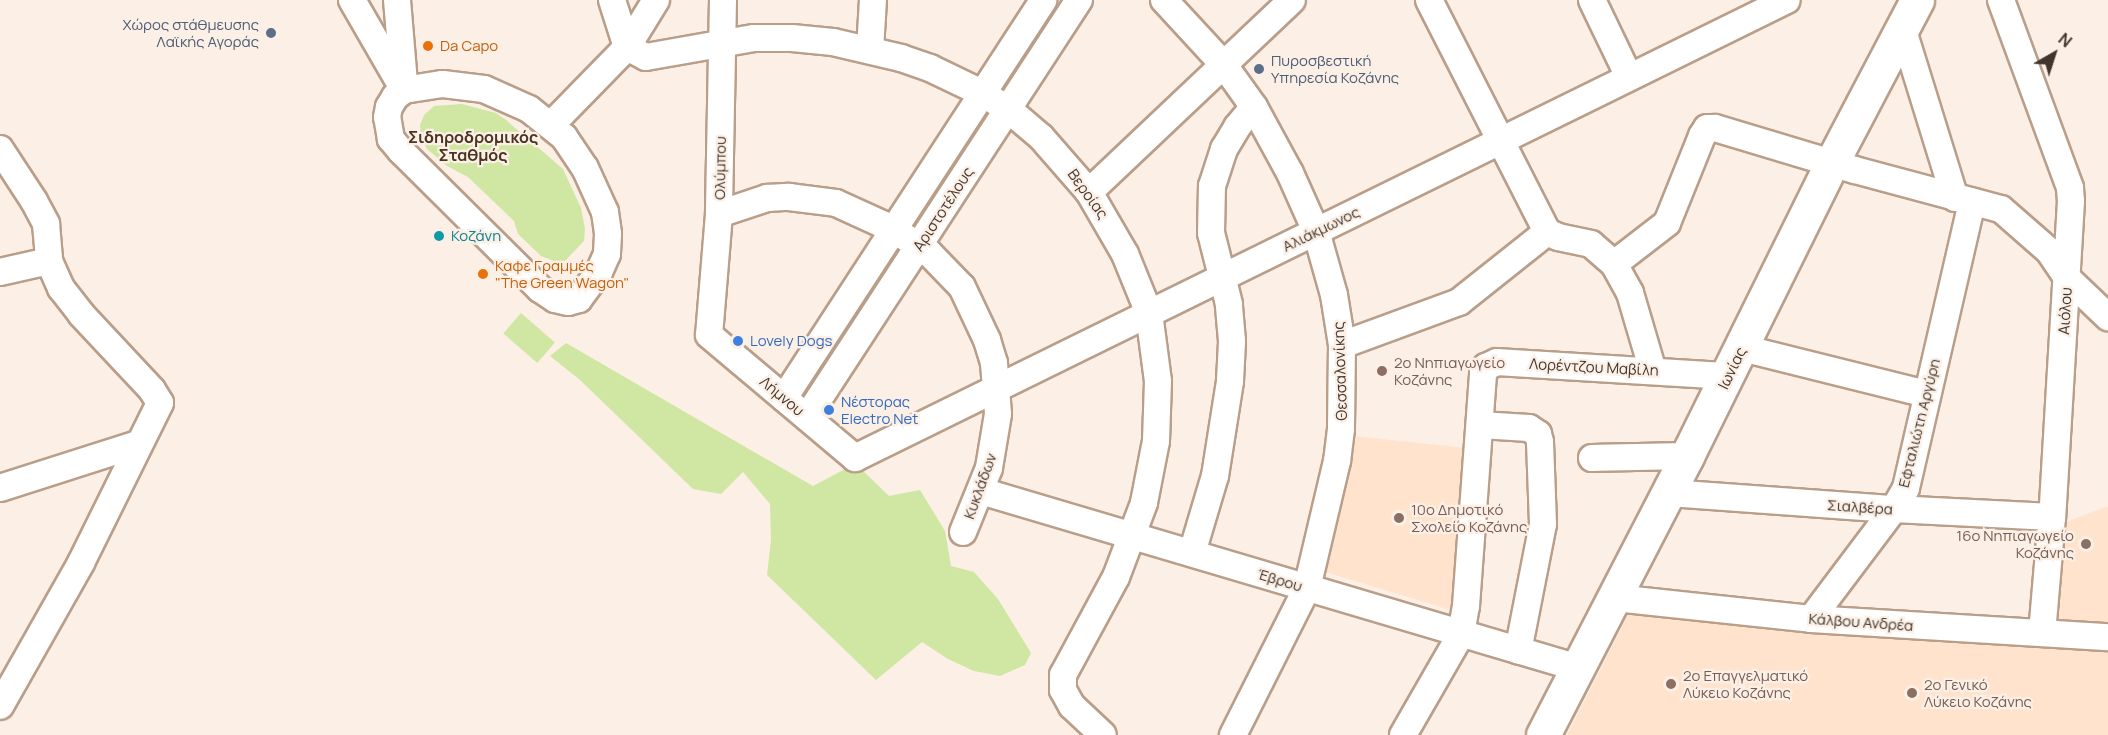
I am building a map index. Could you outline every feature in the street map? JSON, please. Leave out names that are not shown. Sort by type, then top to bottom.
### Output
[{"type":"main road","name":"Ιωνίας","points":[[1543,735],[1669,493],[1832,162],[1909,14]]},
{"type":"street","points":[[352,0],[404,90]]},
{"type":"street","points":[[378,44],[398,9],[418,0]]},
{"type":"street","points":[[612,0],[627,47]]},
{"type":"street","points":[[551,125],[627,47],[656,0]]},
{"type":"street","name":"Ολύμπου","points":[[709,335],[719,214],[723,0]]},
{"type":"street","points":[[870,50],[873,0]]},
{"type":"street","name":"Αριστοτέλους","points":[[784,398],[1042,0]]},
{"type":"street","name":"Αριστοτέλους","points":[[807,417],[1078,0]]},
{"type":"street","name":"Θεσσαλονίκης","points":[[1164,0],[1224,64],[1254,107],[1290,173],[1316,231],[1335,295],[1342,345],[1341,429],[1337,461],[1306,588],[1233,735]]},
{"type":"street","points":[[1089,192],[1292,0]]},
{"type":"street","points":[[1429,0],[1547,232],[1558,237],[1591,244],[1614,264],[1630,293],[1653,370]]},
{"type":"street","points":[[1592,0],[1629,77]]},
{"type":"street","name":"Αιόλου","points":[[2001,0],[2070,188],[2067,278],[2052,517],[2042,633]]},
{"type":"street","name":"Αλιάκμωνος","points":[[855,459],[1629,77],[1774,3]]},
{"type":"street","points":[[398,9],[404,90]]},
{"type":"street","points":[[1909,14],[1964,200]]},
{"type":"street","name":"Βεροίας","points":[[627,47],[646,57],[754,38],[792,38],[833,42],[870,50],[930,68],[1008,108],[1041,137],[1089,192],[1125,254],[1149,313],[1158,381],[1156,441],[1151,476],[1133,536],[1116,577],[1063,675],[1063,690],[1072,706],[1102,735]]},
{"type":"street","points":[[443,84],[484,89],[516,102],[551,125],[585,168],[605,212],[608,234],[607,254],[599,272],[579,299],[568,302],[555,299],[540,289],[400,151],[391,139],[387,117],[389,106],[404,90],[443,84]]},
{"type":"street","points":[[1192,554],[1215,476],[1230,381],[1232,341],[1229,304],[1211,234],[1212,186],[1224,149],[1237,127],[1254,107]]},
{"type":"street","points":[[1614,264],[1667,223],[1707,128],[1715,128],[2001,209],[2049,251],[2067,278],[2108,317]]},
{"type":"street","points":[[0,149],[34,201],[45,224],[49,261],[61,288],[81,314],[123,357],[160,403],[81,563],[0,706]]},
{"type":"street","name":"Κυκλάδων","points":[[719,214],[767,198],[806,198],[836,203],[894,229],[941,264],[962,287],[978,315],[994,363],[997,388],[995,439],[981,491],[963,532]]},
{"type":"street","name":"Εφταλιώτη Αργύρη","points":[[1810,619],[1894,509],[1906,488],[1927,394],[1964,200]]},
{"type":"street","points":[[1342,345],[1458,302],[1547,232]]},
{"type":"street","points":[[0,272],[49,261]]},
{"type":"street","name":"Λήμνου","points":[[709,335],[855,459]]},
{"type":"street","name":"Λορέντζου Μαβίλη","points":[[1403,735],[1461,634],[1466,606],[1483,372],[1491,362],[1653,370],[1735,362],[1927,394]]},
{"type":"street","points":[[1480,425],[1529,428],[1539,434],[1543,524],[1518,651]]},
{"type":"street","points":[[0,488],[138,444]]},
{"type":"street","points":[[1592,458],[1687,456]]},
{"type":"street","name":"Έβρου","points":[[981,491],[1578,668]]},
{"type":"street","name":"Σιαλβέρα","points":[[1669,493],[1894,509],[2052,517]]},
{"type":"street","name":"Κάλβου Ανδρέα","points":[[1615,598],[1810,619],[2108,637]]},
{"type":"shaded area","name":"10ο Δημοτικό Σχολείο Κοζάνης","points":[[1353,436],[1467,448],[1454,611],[1325,572],[1350,464]]},
{"type":"shaded area","name":"16ο Νηπιαγωγείο Κοζάνης","points":[[2108,506],[2108,623],[2059,620],[2066,522]]},
{"type":"shaded area","points":[[1629,613],[1726,622],[2108,646],[2108,735],[1567,735]]},
{"type":"green space","points":[[462,104],[496,113],[563,169],[581,208],[585,229],[584,241],[562,264],[541,256],[518,234],[514,221],[468,177],[447,166],[427,149],[421,138],[420,125],[424,115],[434,106]]},
{"type":"green space","points":[[521,313],[555,343],[537,363],[503,333]]},
{"type":"green space","points":[[566,343],[813,486],[847,468],[859,467],[889,496],[920,490],[945,531],[951,566],[974,572],[998,599],[1031,653],[1025,665],[1000,676],[974,671],[948,659],[922,642],[876,680],[767,575],[771,540],[770,504],[743,472],[721,494],[693,489],[580,380],[550,356]]},
{"type":"place","name":"Χώρος στάθμευσης Λαϊκής Αγοράς","points":[[271,33]]},
{"type":"place","name":"Da Capo","points":[[428,46]]},
{"type":"place","name":"Πυροσβεστική Υπηρεσία Κοζάνης","points":[[1259,69]]},
{"type":"place","name":"Κοζάνη","points":[[439,236]]},
{"type":"place","name":"Καφε Γραμμές \"The Green Wagon\"","points":[[483,274]]},
{"type":"place","name":"Lovely Dogs","points":[[738,341]]},
{"type":"place","name":"2ο Νηπιαγωγείο Κοζάνης","points":[[1382,371]]},
{"type":"place","name":"Νέστορας Electro Net","points":[[829,410]]},
{"type":"place","name":"10ο Δημοτικό Σχολείο Κοζάνης","points":[[1399,518]]},
{"type":"place","name":"16ο Νηπιαγωγείο Κοζάνης","points":[[2086,544]]},
{"type":"place","name":"2ο Επαγγελματικό Λύκειο Κοζάνης","points":[[1671,684]]},
{"type":"place","name":"2ο Γενικό Λύκειο Κοζάνης","points":[[1912,693]]},
{"type":"district","name":"Σιδηροδρομικός Σταθμός","points":[[473,146]]}]
